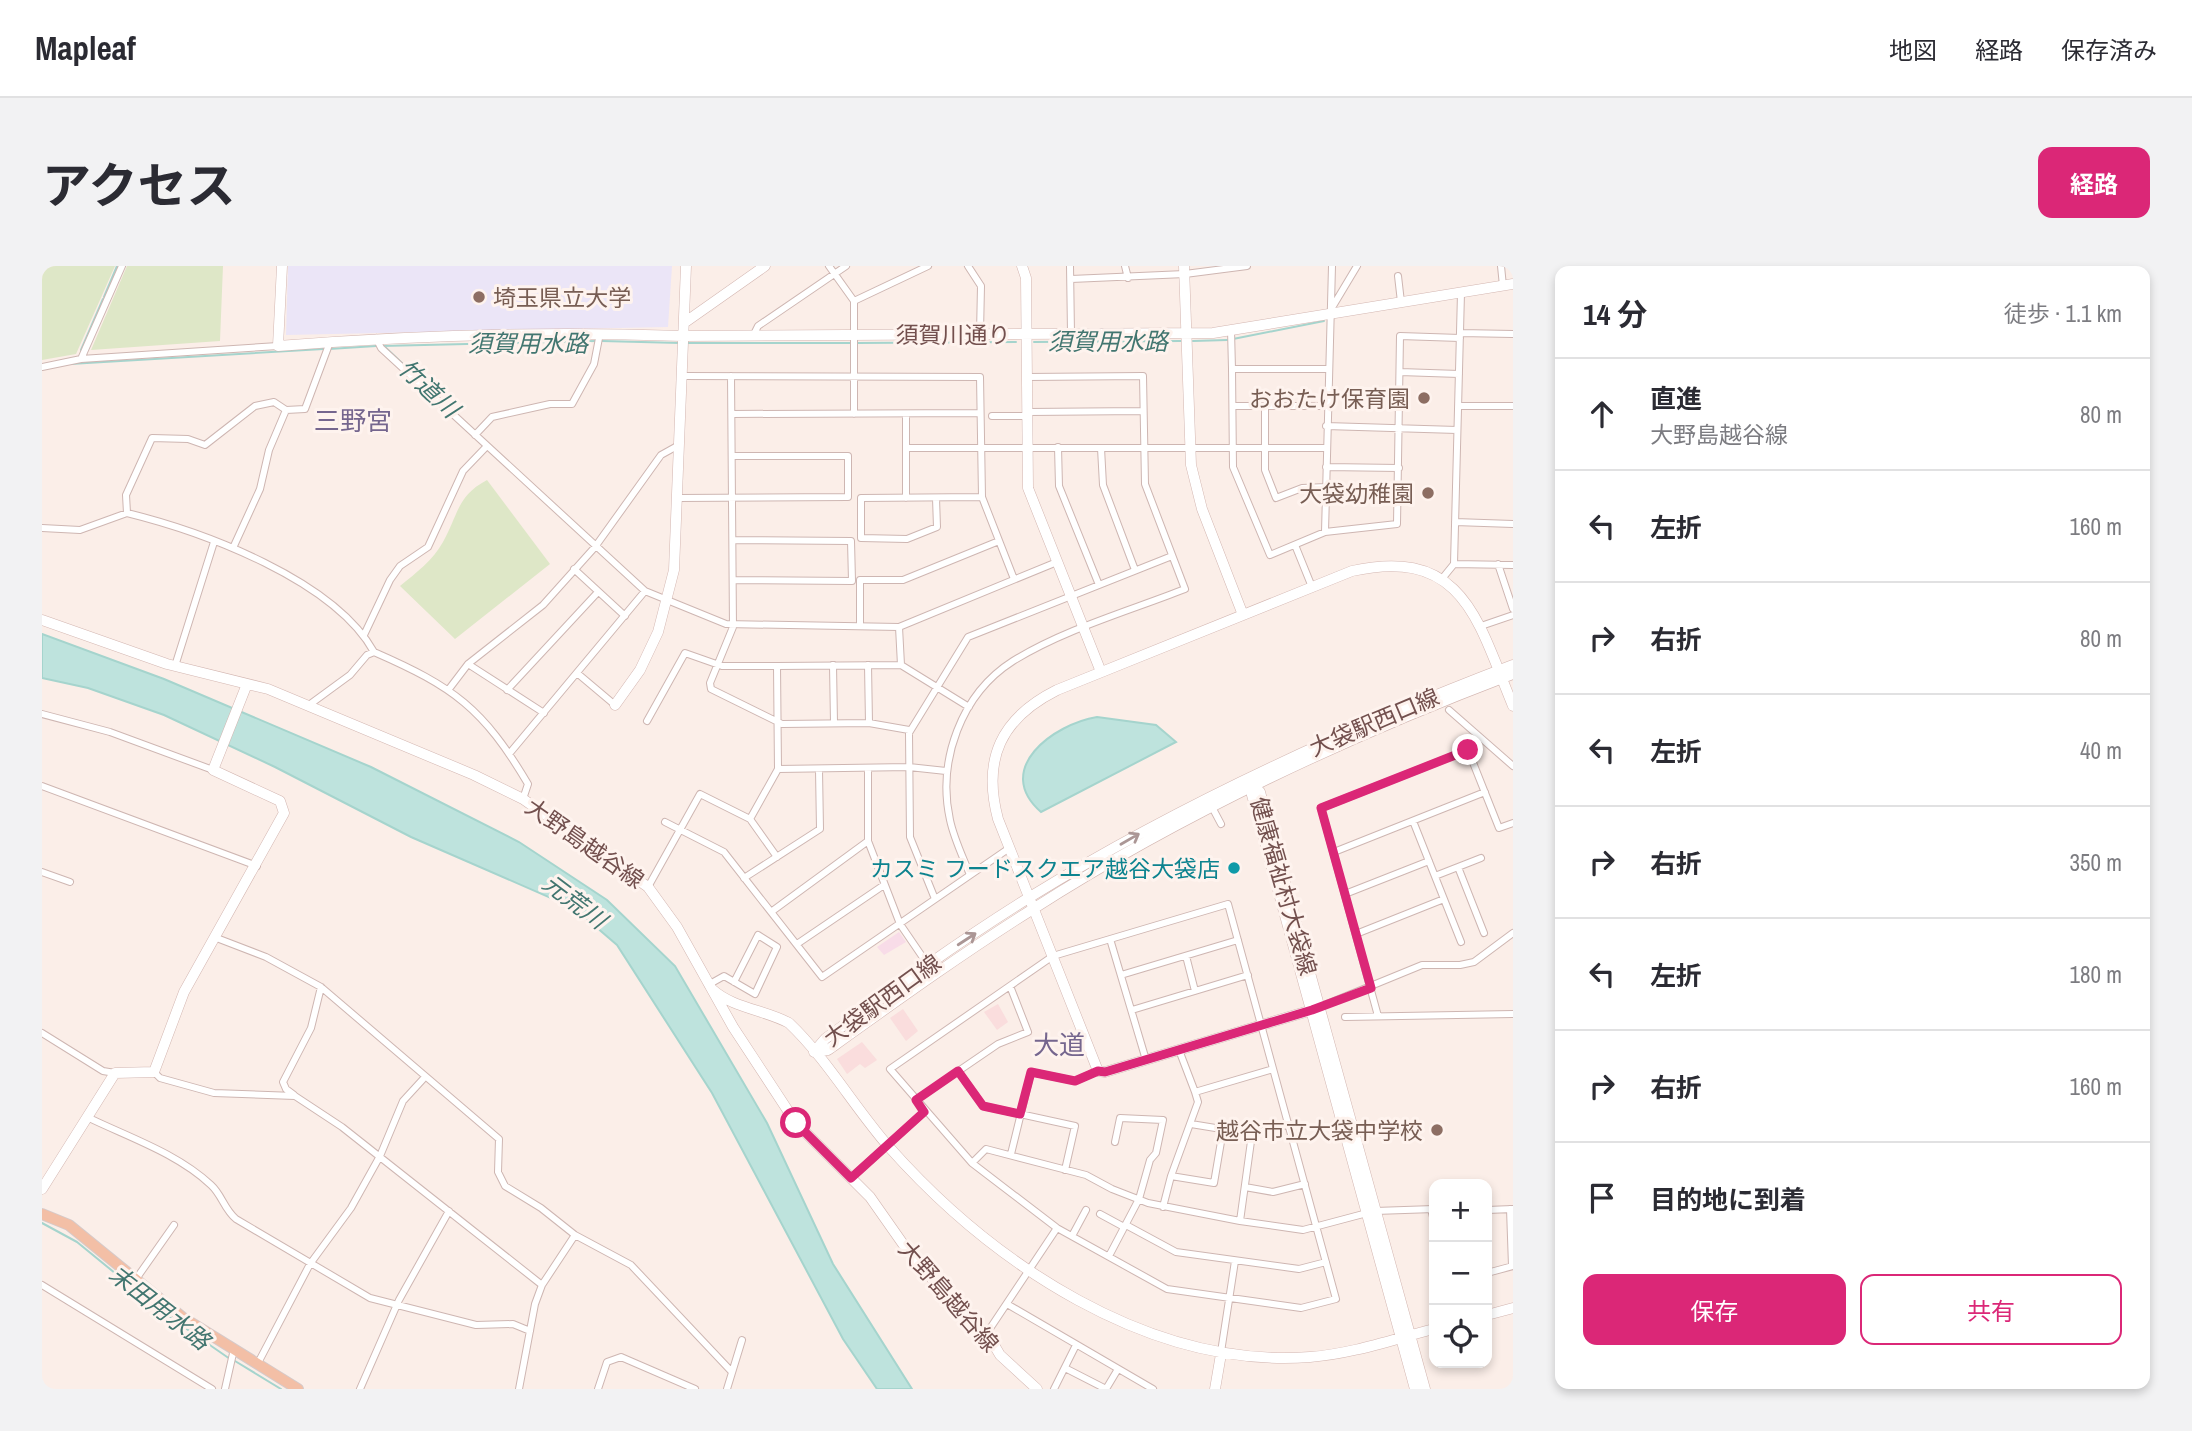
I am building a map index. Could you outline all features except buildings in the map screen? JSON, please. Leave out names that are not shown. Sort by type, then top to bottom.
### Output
[{"type":"main road","points":[[42,1214],[69,1225],[135,1281],[232,1356],[258,1363],[298,1389]]},
{"type":"street","points":[[81,359],[122,266]]},
{"type":"street","points":[[42,367],[81,359],[278,346],[282,266]]},
{"type":"street","points":[[577,673],[615,705],[640,670],[668,601],[674,570],[678,498],[686,266]]},
{"type":"street","points":[[684,323],[765,266]]},
{"type":"street","points":[[829,266],[854,301],[854,414]]},
{"type":"street","points":[[754,334],[758,326],[846,266]]},
{"type":"street","points":[[854,301],[928,266]]},
{"type":"street","points":[[968,266],[981,286],[980,333]]},
{"type":"street","points":[[1022,266],[1026,278],[1029,493],[1101,672]]},
{"type":"street","points":[[1070,266],[1071,333]]},
{"type":"street","points":[[1125,266],[1128,278]]},
{"type":"street","points":[[1071,279],[1128,278],[1185,270],[1247,266]]},
{"type":"street","points":[[1325,533],[1332,266]]},
{"type":"street","points":[[1331,310],[1357,266]]},
{"type":"street","points":[[1502,266],[1508,285]]},
{"type":"street","points":[[1185,270],[1189,447],[1202,509],[1243,615]]},
{"type":"street","points":[[1398,276],[1401,302]]},
{"type":"street","name":"須賀川通り","points":[[278,346],[376,338],[600,333],[1187,333],[1231,330],[1331,310],[1508,285]]},
{"type":"street","points":[[1441,580],[1454,564],[1461,293]]},
{"type":"street","points":[[1231,330],[1233,467],[1270,555],[1325,533],[1397,524],[1400,336],[1513,334]]},
{"type":"street","points":[[475,435],[492,417],[550,404],[572,404],[594,364],[600,333]]},
{"type":"street","points":[[376,338],[382,348],[645,591],[733,626],[899,627],[1057,562]]},
{"type":"street","points":[[127,513],[126,495],[152,438],[188,439],[205,445],[255,406],[274,402],[286,410],[305,409],[330,342]]},
{"type":"street","points":[[1232,369],[1328,369]]},
{"type":"street","points":[[1400,372],[1459,374]]},
{"type":"street","points":[[682,376],[980,377],[982,498],[1014,579]]},
{"type":"street","points":[[731,376],[733,626],[710,682],[711,690],[778,724],[869,723],[909,730]]},
{"type":"street","points":[[970,875],[950,823],[946,771],[957,731],[969,707],[985,686],[1014,661],[1084,629],[1185,589],[1145,484],[1143,376],[1027,377]]},
{"type":"street","points":[[1458,405],[1513,406]]},
{"type":"street","points":[[1233,406],[1327,406]]},
{"type":"street","points":[[1265,406],[1265,470],[1276,498],[1302,488],[1326,487]]},
{"type":"street","points":[[233,548],[260,488],[270,450],[286,410]]},
{"type":"street","points":[[992,416],[1143,411]]},
{"type":"street","points":[[732,414],[980,413]]},
{"type":"street","points":[[906,414],[906,498]]},
{"type":"street","points":[[1326,426],[1457,430]]},
{"type":"street","points":[[449,689],[468,664],[543,605],[596,547],[661,455],[679,445]]},
{"type":"street","points":[[364,635],[390,580],[400,566],[428,547],[463,471],[487,446]]},
{"type":"street","points":[[1058,447],[1059,486],[1098,585]]},
{"type":"street","points":[[906,448],[1326,448]]},
{"type":"street","points":[[1101,448],[1102,485],[1135,570]]},
{"type":"street","points":[[678,498],[848,497],[848,456],[732,456]]},
{"type":"street","points":[[1326,467],[1399,468]]},
{"type":"street","points":[[936,498],[937,527],[907,539],[861,538],[861,498],[936,498],[982,498]]},
{"type":"street","points":[[42,528],[80,530],[127,513],[233,548],[315,591],[340,610],[364,635],[374,652],[449,689],[492,729],[528,783],[523,799]]},
{"type":"street","points":[[1455,522],[1513,524]]},
{"type":"street","points":[[733,540],[851,541],[852,581],[733,580]]},
{"type":"street","points":[[860,626],[860,580],[903,580],[999,541]]},
{"type":"street","points":[[175,666],[214,542]]},
{"type":"street","points":[[1295,545],[1312,587]]},
{"type":"street","points":[[935,899],[910,837],[909,730],[968,637],[1172,556]]},
{"type":"street","points":[[1098,1071],[1008,849],[993,800],[993,762],[1007,729],[1038,700],[1352,571],[1382,564],[1421,570],[1441,580],[1465,600],[1480,626],[1513,706]]},
{"type":"street","points":[[1454,564],[1513,565]]},
{"type":"street","points":[[1498,564],[1513,609]]},
{"type":"street","points":[[574,569],[625,616]]},
{"type":"street","points":[[509,754],[645,591]]},
{"type":"street","points":[[507,690],[598,592]]},
{"type":"street","points":[[1480,626],[1513,615]]},
{"type":"street","name":"大野島越谷線","points":[[42,620],[175,666],[247,684],[309,705],[523,799],[648,887],[677,927],[708,985],[796,1123],[870,1197],[903,1244],[958,1311],[987,1333],[1000,1355],[1037,1389]]},
{"type":"street","points":[[899,627],[901,665]]},
{"type":"street","points":[[309,705],[351,676],[367,655],[374,652]]},
{"type":"street","points":[[647,721],[685,653],[718,665],[901,665],[969,707]]},
{"type":"street","points":[[468,664],[544,713]]},
{"type":"street","points":[[833,665],[834,723]]},
{"type":"street","points":[[869,665],[869,723]]},
{"type":"street","name":"大袋駅西口線","points":[[814,1052],[825,1039],[928,965],[1149,828],[1500,675],[1513,665]]},
{"type":"street","points":[[750,819],[778,769],[777,666]]},
{"type":"street","name":"大袋駅西口線","points":[[1500,675],[1513,674]]},
{"type":"street","points":[[213,770],[247,684]]},
{"type":"street","points":[[1449,710],[1513,766]]},
{"type":"street","points":[[42,714],[110,732],[213,770],[280,801],[284,813],[257,866],[174,1011],[154,1072]]},
{"type":"street","points":[[1378,1016],[1321,808],[1468,750],[1499,828],[1513,823]]},
{"type":"street","points":[[778,769],[909,767],[946,771]]},
{"type":"street","points":[[868,768],[868,841],[900,924],[928,965]]},
{"type":"street","points":[[744,878],[820,829],[819,770]]},
{"type":"street","name":"大袋駅西口線","points":[[814,1052],[828,1050],[1031,903],[1212,807],[1252,781]]},
{"type":"street","name":"健康福祉村大袋線","points":[[1252,781],[1261,792],[1315,1008],[1406,1336]]},
{"type":"street","points":[[42,786],[257,866]]},
{"type":"street","points":[[1334,852],[1485,792]]},
{"type":"street","points":[[648,887],[700,794],[750,819],[777,857]]},
{"type":"street","points":[[1212,807],[1221,824]]},
{"type":"street","points":[[1413,821],[1461,942]]},
{"type":"street","points":[[665,822],[724,852],[822,977],[1008,849]]},
{"type":"street","points":[[771,912],[868,841]]},
{"type":"street","points":[[1435,876],[1481,858]]},
{"type":"street","points":[[1345,894],[1429,861]]},
{"type":"street","points":[[1458,867],[1484,933]]},
{"type":"street","points":[[42,872],[70,882]]},
{"type":"street","points":[[797,944],[884,885]]},
{"type":"street","points":[[1356,934],[1444,899]]},
{"type":"street","points":[[1228,904],[1336,1299],[1301,1308],[1167,1289],[1057,1228],[972,1163],[924,1112],[890,1069],[1053,956],[1228,904]]},
{"type":"street","points":[[1012,1154],[1031,1072],[1075,1081],[1098,1071],[1262,1026],[1371,988],[1422,965],[1461,965],[1474,961],[1513,933]]},
{"type":"street","points":[[734,982],[758,935],[777,947],[755,994],[734,982],[724,976],[708,985],[724,998],[773,1014],[789,1023],[888,1146],[943,1203],[1030,1270],[1139,1329],[1187,1346],[1221,1354],[1312,1357],[1429,1330]]},
{"type":"street","points":[[214,937],[266,957],[321,987],[425,1077],[474,1115],[499,1139],[498,1172],[505,1186],[541,1208],[575,1235],[631,1265],[732,1371]]},
{"type":"street","points":[[1110,939],[1146,1060]]},
{"type":"street","points":[[1121,975],[1238,940]]},
{"type":"street","points":[[1185,956],[1195,991]]},
{"type":"street","points":[[1132,1010],[1248,975]]},
{"type":"street","points":[[916,1100],[998,1044],[1028,1032],[1010,986]]},
{"type":"street","points":[[321,987],[311,1028],[284,1082],[286,1089],[380,1156],[542,1285]]},
{"type":"street","points":[[1345,1017],[1513,1014]]},
{"type":"street","points":[[42,1032],[103,1071],[154,1072]]},
{"type":"street","points":[[1163,1207],[1171,1176],[1198,1102],[1179,1050]]},
{"type":"street","points":[[1195,1092],[1273,1069]]},
{"type":"street","points":[[958,1071],[983,1106],[1075,1126],[1065,1170]]},
{"type":"street","points":[[154,1072],[160,1079],[214,1093],[295,1096]]},
{"type":"street","points":[[42,1189],[115,1073]]},
{"type":"street","points":[[258,1363],[310,1264],[351,1208],[380,1156],[403,1101],[425,1077]]},
{"type":"street","points":[[851,1178],[924,1112]]},
{"type":"street","points":[[87,1117],[180,1162],[210,1184],[225,1210],[236,1219],[370,1298],[476,1325],[513,1324],[530,1331]]},
{"type":"street","points":[[1109,1256],[1139,1199],[1150,1160],[1156,1153],[1163,1119],[1120,1118],[1115,1142]]},
{"type":"street","points":[[1191,1124],[1252,1134],[1289,1125]]},
{"type":"street","points":[[1171,1176],[1214,1183],[1223,1129]]},
{"type":"street","points":[[1240,1221],[1252,1134]]},
{"type":"street","points":[[972,1163],[986,1149],[1012,1154],[1086,1175],[1112,1189],[1163,1207],[1303,1230],[1371,1212],[1429,1209]]},
{"type":"street","points":[[1245,1187],[1273,1192],[1305,1184]]},
{"type":"street","points":[[1492,1210],[1511,1209],[1513,1266],[1492,1272]]},
{"type":"street","points":[[1072,1236],[1086,1210]]},
{"type":"street","points":[[360,1389],[398,1303],[449,1211]]},
{"type":"street","points":[[1100,1214],[1175,1252],[1299,1269],[1326,1262]]},
{"type":"street","points":[[135,1281],[174,1225]]},
{"type":"street","points":[[987,1333],[1057,1228]]},
{"type":"street","points":[[519,1389],[542,1285],[575,1235]]},
{"type":"street","points":[[1215,1389],[1235,1261]]},
{"type":"street","points":[[42,1285],[212,1389]]},
{"type":"street","points":[[1007,1304],[1153,1389]]},
{"type":"street","points":[[1492,1314],[1513,1308]]},
{"type":"street","points":[[1406,1336],[1415,1389]]},
{"type":"street","points":[[1406,1336],[1425,1389]]},
{"type":"street","points":[[727,1389],[742,1340]]},
{"type":"street","points":[[1054,1389],[1076,1345]]},
{"type":"street","points":[[225,1389],[232,1356]]},
{"type":"street","points":[[598,1389],[607,1362],[621,1357],[695,1389]]},
{"type":"street","points":[[1065,1368],[1106,1389],[1118,1368]]},
{"type":"shaded area","name":"埼玉県立大学","points":[[288,266],[672,266],[668,327],[286,335]]},
{"type":"shaded area","points":[[899,932],[906,942],[884,955],[877,947]]},
{"type":"shaded area","points":[[998,1004],[1008,1022],[997,1030],[984,1012]]},
{"type":"shaded area","points":[[903,1009],[918,1031],[906,1041],[890,1018]]},
{"type":"shaded area","points":[[862,1042],[877,1060],[865,1068],[860,1064],[847,1074],[837,1059]]},
{"type":"green space","points":[[42,266],[115,266],[76,354],[42,360]]},
{"type":"green space","points":[[127,266],[223,266],[220,341],[91,350]]},
{"type":"green space","points":[[487,480],[550,564],[455,639],[400,586],[434,555],[464,499]]},
{"type":"water","name":"元荒川","points":[[42,634],[164,679],[371,767],[519,842],[607,900],[675,966],[767,1123],[833,1264],[912,1389],[877,1389],[843,1339],[712,1093],[617,945],[574,908],[411,837],[275,767],[164,715],[88,688],[42,678]]},
{"type":"water","points":[[1097,717],[1156,725],[1176,742],[1041,812],[1028,796],[1023,780],[1026,765],[1047,739],[1080,721]]},
{"type":"waterway","points":[[104,297],[117,266]]},
{"type":"waterway","points":[[81,350],[103,299]]},
{"type":"waterway","name":"須賀用水路","points":[[1233,339],[1324,321]]},
{"type":"waterway","name":"須賀用水路","points":[[1193,341],[1227,340]]},
{"type":"waterway","name":"須賀用水路","points":[[381,346],[596,341]]},
{"type":"waterway","name":"須賀用水路","points":[[602,341],[680,343]]},
{"type":"waterway","name":"須賀用水路","points":[[1034,342],[1181,341]]},
{"type":"waterway","name":"須賀用水路","points":[[857,343],[1016,342]]},
{"type":"waterway","name":"須賀用水路","points":[[686,343],[852,343]]},
{"type":"waterway","name":"須賀用水路","points":[[329,349],[376,346]]},
{"type":"waterway","name":"竹道川","points":[[385,347],[437,396]]},
{"type":"waterway","name":"須賀用水路","points":[[70,364],[323,349]]},
{"type":"waterway","name":"末田用水路","points":[[42,1223],[77,1242],[165,1314],[230,1359]]},
{"type":"waterway","name":"末田用水路","points":[[235,1361],[281,1389]]},
{"type":"place","name":"埼玉県立大学","points":[[479,297]]},
{"type":"place","name":"おおたけ保育園","points":[[1424,398]]},
{"type":"place","name":"大袋幼稚園","points":[[1428,493]]},
{"type":"place","name":"カスミ フードスクエア越谷大袋店","points":[[1234,868]]},
{"type":"place","name":"越谷市立大袋中学校","points":[[1437,1130]]},
{"type":"district","name":"三野宮","points":[[353,420]]},
{"type":"district","name":"大道","points":[[1059,1044]]},
{"type":"route","points":[[796,1123],[851,1178],[924,1112],[916,1100],[958,1071],[983,1106],[1020,1114],[1031,1072],[1075,1081],[1091,1077],[1098,1071],[1105,1072],[1312,1010],[1371,988],[1321,808],[1468,750]]}]
